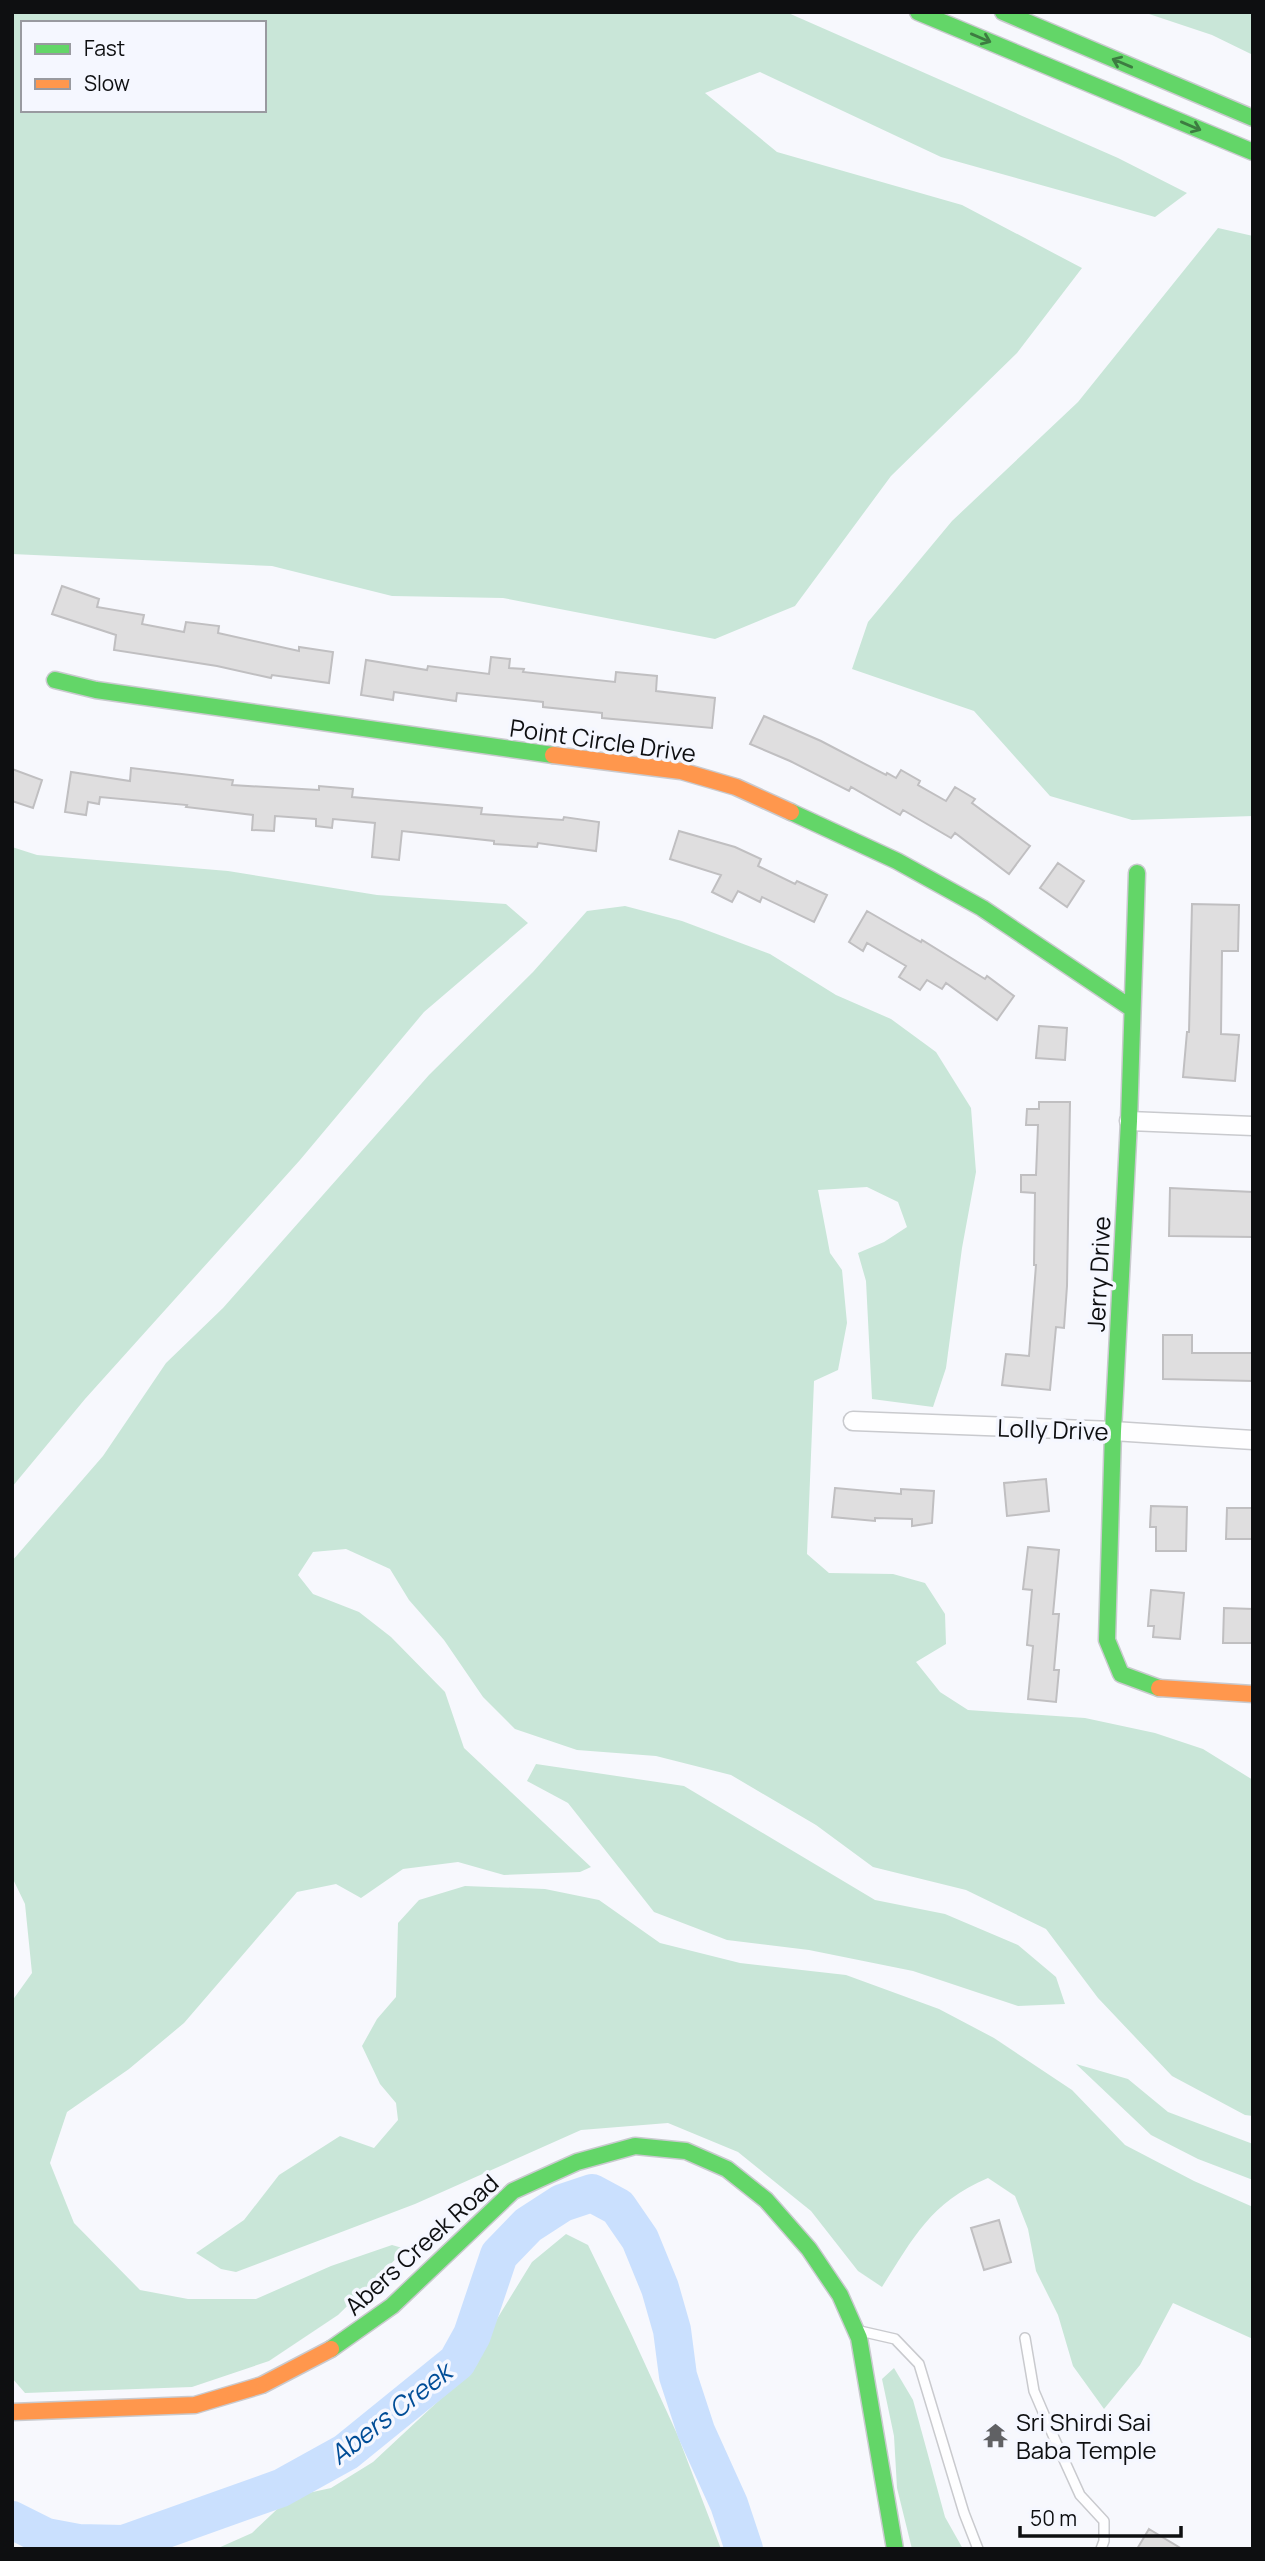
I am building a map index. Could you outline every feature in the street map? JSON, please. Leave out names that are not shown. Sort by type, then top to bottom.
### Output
[{"type":"main road","points":[[918,12],[1253,152]]},
{"type":"main road","points":[[1003,12],[1253,118]]},
{"type":"main road","name":"Point Circle Drive","points":[[55,680],[96,690],[534,753],[681,771],[736,787],[897,861],[982,908],[1131,1008]]},
{"type":"main road","name":"Jerry Drive","points":[[1138,873],[1129,1121],[1113,1431],[1107,1640],[1121,1674],[1162,1689],[1253,1694]]},
{"type":"main road","name":"Abers Creek Road","points":[[12,2412],[195,2405],[262,2385],[330,2350],[392,2306],[513,2191],[576,2162],[635,2146],[686,2151],[727,2169],[766,2200],[809,2249],[840,2295],[859,2338],[895,2549]]},
{"type":"street","points":[[1129,1121],[1253,1126]]},
{"type":"street","name":"Lolly Drive","points":[[853,1421],[1113,1431],[1253,1440]]},
{"type":"lane","points":[[855,2329],[895,2339],[919,2364],[964,2513],[978,2549]]},
{"type":"lane","points":[[1025,2338],[1034,2391],[1055,2440],[1080,2495],[1104,2521],[1104,2541],[1101,2549]]},
{"type":"green space","points":[[12,12],[786,12],[1118,158],[1187,193],[1155,217],[941,157],[760,72],[705,93],[777,152],[962,205],[1082,268],[1017,353],[891,476],[795,606],[715,639],[503,598],[392,596],[272,566],[12,554]]},
{"type":"green space","points":[[1143,12],[1253,12],[1253,55],[1212,35]]},
{"type":"green space","points":[[1218,228],[1253,236],[1253,816],[1132,820],[1050,796],[974,711],[852,669],[868,622],[952,521],[1078,402]]},
{"type":"green space","points":[[12,847],[37,855],[228,871],[377,895],[506,904],[528,923],[424,1012],[300,1160],[85,1399],[12,1487]]},
{"type":"green space","points":[[625,906],[682,921],[770,954],[836,995],[891,1019],[936,1052],[971,1108],[976,1172],[962,1248],[946,1368],[933,1407],[872,1399],[866,1281],[858,1253],[884,1242],[907,1227],[898,1202],[867,1187],[818,1190],[830,1253],[842,1270],[847,1323],[838,1370],[814,1381],[807,1554],[829,1573],[893,1574],[925,1583],[945,1614],[946,1644],[916,1662],[940,1692],[968,1710],[1085,1718],[1155,1733],[1203,1749],[1253,1780],[1253,2116],[1245,2115],[1172,2076],[1098,1998],[1046,1929],[966,1890],[873,1867],[816,1825],[731,1775],[656,1756],[577,1750],[515,1729],[483,1697],[444,1640],[409,1600],[390,1569],[346,1549],[313,1552],[298,1575],[313,1594],[359,1612],[391,1637],[445,1692],[464,1748],[591,1867],[580,1872],[504,1875],[458,1862],[403,1869],[361,1898],[336,1884],[297,1892],[184,2023],[129,2069],[67,2112],[50,2163],[74,2223],[140,2290],[188,2299],[256,2299],[331,2266],[392,2245],[406,2249],[338,2315],[269,2361],[192,2387],[25,2393],[12,2378],[12,2001],[32,1973],[25,1904],[12,1877],[12,1561],[103,1456],[166,1363],[223,1308],[429,1075],[533,972],[587,911]]},
{"type":"green space","points":[[536,1764],[684,1786],[875,1900],[945,1914],[1018,1945],[1056,1977],[1065,2004],[1018,2006],[913,1971],[809,1950],[727,1940],[654,1912],[568,1803],[527,1781]]},
{"type":"green space","points":[[465,1886],[545,1889],[599,1900],[660,1943],[740,1963],[846,1975],[939,2009],[994,2038],[1072,2090],[1125,2145],[1194,2181],[1253,2207],[1253,2339],[1173,2303],[1140,2365],[1104,2409],[1073,2366],[1058,2315],[1036,2271],[1028,2229],[1015,2196],[988,2178],[968,2188],[937,2210],[914,2237],[882,2287],[858,2271],[811,2211],[738,2152],[668,2123],[581,2130],[415,2204],[236,2272],[221,2269],[196,2253],[244,2220],[279,2175],[340,2136],[374,2148],[398,2120],[396,2103],[380,2084],[362,2046],[377,2019],[396,1997],[398,1923],[419,1900]]},
{"type":"green space","points":[[1076,2064],[1128,2079],[1168,2112],[1253,2144],[1253,2180],[1198,2159],[1151,2135]]},
{"type":"green space","points":[[566,2234],[588,2245],[678,2436],[721,2549],[216,2549],[252,2533],[290,2497],[331,2488],[373,2462],[447,2393],[532,2262]]},
{"type":"green space","points":[[894,2368],[913,2400],[945,2517],[963,2549],[912,2549],[897,2488],[894,2436],[882,2379]]},
{"type":"building","points":[[62,586],[99,599],[97,607],[144,615],[142,624],[184,632],[186,622],[219,626],[218,633],[299,651],[299,647],[333,652],[329,683],[272,675],[271,678],[217,666],[114,650],[116,635],[52,614]]},
{"type":"building","points":[[491,657],[510,659],[509,668],[524,669],[523,672],[615,682],[616,672],[657,676],[656,691],[715,698],[712,728],[602,718],[602,713],[543,707],[543,702],[457,693],[456,701],[394,692],[393,700],[361,695],[366,660],[427,670],[428,666],[489,674]]},
{"type":"building","points":[[764,716],[821,741],[886,775],[887,773],[896,778],[901,770],[920,781],[918,785],[946,801],[955,787],[975,799],[972,803],[1030,846],[1009,874],[955,833],[951,838],[903,810],[900,815],[851,787],[849,791],[750,744]]},
{"type":"building","points":[[131,768],[233,780],[232,785],[319,790],[319,786],[353,789],[352,797],[482,808],[481,814],[563,820],[564,817],[599,822],[596,851],[538,843],[537,847],[494,844],[494,841],[402,831],[399,860],[372,857],[375,823],[333,819],[332,828],[316,826],[316,819],[275,816],[274,831],[252,830],[253,815],[186,807],[187,805],[100,797],[99,804],[88,802],[86,815],[65,812],[71,772],[130,781]]},
{"type":"building","points":[[12,769],[42,780],[33,808],[12,801]]},
{"type":"building","points":[[679,831],[735,847],[761,859],[758,866],[795,884],[797,881],[827,895],[814,922],[762,897],[760,902],[738,891],[732,902],[712,892],[721,875],[670,859]]},
{"type":"building","points":[[1058,863],[1084,881],[1067,907],[1040,888]]},
{"type":"building","points":[[1192,904],[1239,905],[1238,951],[1222,951],[1221,1034],[1239,1035],[1235,1081],[1183,1077],[1189,1032]]},
{"type":"building","points":[[867,911],[921,942],[922,940],[985,979],[987,976],[1014,996],[997,1020],[946,983],[942,989],[927,980],[920,990],[899,977],[906,966],[867,943],[863,951],[849,942]]},
{"type":"building","points":[[1039,1026],[1067,1028],[1065,1060],[1036,1058]]},
{"type":"building","points":[[1039,1102],[1070,1102],[1067,1286],[1064,1328],[1056,1327],[1050,1390],[1002,1385],[1006,1354],[1029,1356],[1036,1265],[1035,1193],[1021,1192],[1021,1175],[1036,1175],[1038,1125],[1026,1125],[1027,1109],[1039,1109]]},
{"type":"building","points":[[1170,1188],[1253,1192],[1253,1237],[1169,1236]]},
{"type":"building","points":[[1163,1335],[1192,1335],[1192,1353],[1253,1353],[1253,1381],[1163,1379]]},
{"type":"building","points":[[1046,1479],[1049,1511],[1007,1516],[1004,1483]]},
{"type":"building","points":[[835,1488],[901,1494],[901,1489],[934,1491],[932,1523],[912,1526],[912,1519],[875,1518],[875,1521],[832,1517]]},
{"type":"building","points":[[1151,1506],[1187,1507],[1186,1551],[1156,1551],[1156,1527],[1150,1527]]},
{"type":"building","points":[[1227,1508],[1253,1508],[1253,1539],[1226,1539]]},
{"type":"building","points":[[1028,1547],[1059,1550],[1053,1614],[1059,1614],[1054,1670],[1059,1670],[1056,1702],[1028,1699],[1033,1646],[1027,1645],[1032,1590],[1023,1589]]},
{"type":"building","points":[[1151,1590],[1184,1593],[1180,1639],[1153,1637],[1154,1626],[1148,1626]]},
{"type":"building","points":[[1224,1608],[1253,1609],[1253,1643],[1223,1643]]},
{"type":"building","points":[[999,2220],[1011,2262],[984,2270],[971,2228]]},
{"type":"building","points":[[1149,2529],[1182,2549],[1137,2549]]},
{"type":"waterway","name":"Abers Creek","points":[[12,2520],[46,2537],[78,2543],[124,2544],[281,2488],[346,2452],[457,2362],[472,2335],[499,2255],[528,2225],[562,2203],[592,2193],[618,2207],[640,2239],[660,2288],[672,2330],[678,2376],[696,2431],[729,2504],[744,2549]]},
{"type":"traffic: fast","points":[[918,12],[1253,152]]},
{"type":"traffic: fast","points":[[1003,12],[1253,118]]},
{"type":"traffic: fast","points":[[55,680],[96,690],[553,755]]},
{"type":"traffic: fast","points":[[791,812],[897,861],[982,908],[1131,1008]]},
{"type":"traffic: fast","points":[[1137,873],[1129,1121],[1113,1431],[1107,1640],[1121,1674],[1159,1688]]},
{"type":"traffic: fast","points":[[331,2349],[392,2306],[513,2191],[577,2162],[635,2146],[686,2151],[727,2169],[766,2200],[809,2249],[840,2295],[859,2338],[895,2549]]},
{"type":"traffic: slow","points":[[553,755],[681,771],[736,787],[791,812]]},
{"type":"traffic: slow","points":[[1159,1688],[1253,1694]]},
{"type":"traffic: slow","points":[[12,2412],[195,2405],[262,2385],[331,2349]]},
{"type":"place","name":"Sri Shirdi Sai Baba Temple","points":[[996,2435]]}]
